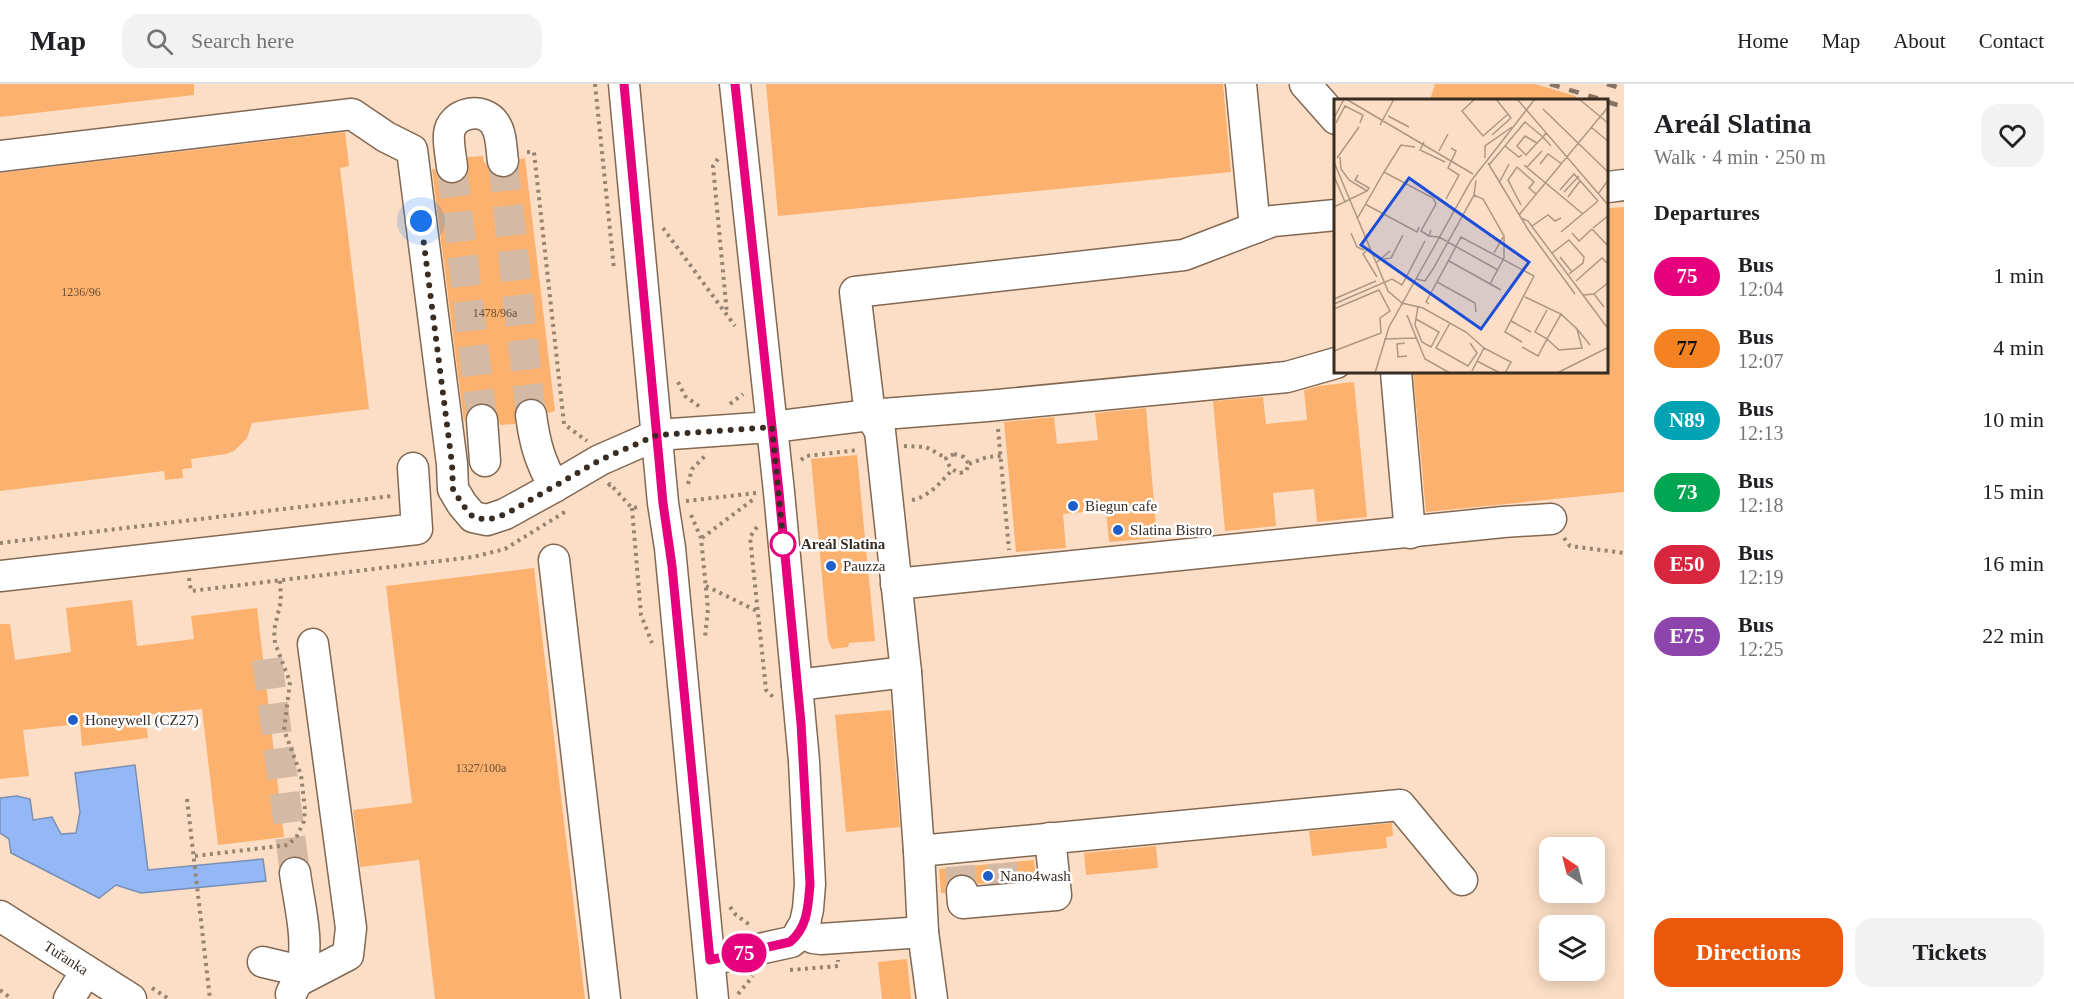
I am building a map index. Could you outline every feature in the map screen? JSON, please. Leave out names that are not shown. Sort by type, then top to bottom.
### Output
[{"type":"street","points":[[624,84],[713,999]]},
{"type":"street","points":[[710,960],[790,942],[801,930],[808,909],[810,884],[804,761],[788,694],[772,427],[735,84]]},
{"type":"street","points":[[1241,84],[1255,228]]},
{"type":"street","points":[[1305,84],[1334,117]]},
{"type":"street","points":[[452,166],[449,132],[456,120],[473,112],[480,112],[494,121],[500,137],[502,158]]},
{"type":"street","points":[[0,156],[352,114],[386,137],[412,150],[452,464],[453,489],[473,517],[487,520],[506,514],[554,487],[605,472],[657,435],[772,427],[870,415],[1287,377],[1334,364]]},
{"type":"street","points":[[1609,187],[1624,185]]},
{"type":"street","points":[[932,999],[923,932],[920,850],[906,672],[888,502],[880,431],[870,415],[855,292],[1184,255],[1273,221],[1334,215]]},
{"type":"street","points":[[1396,374],[1410,533]]},
{"type":"street","points":[[531,415],[534,439],[540,459],[554,487]]},
{"type":"street","points":[[482,420],[485,461]]},
{"type":"street","points":[[0,576],[417,529],[413,468]]},
{"type":"street","points":[[896,584],[1551,519]]},
{"type":"street","points":[[554,560],[605,999]]},
{"type":"street","points":[[296,984],[348,955],[351,928],[313,644]]},
{"type":"street","points":[[788,694],[906,672]]},
{"type":"street","points":[[991,872],[1050,838],[1400,805],[1462,880]]},
{"type":"street","points":[[920,850],[1056,895],[1050,838]]},
{"type":"street","points":[[295,873],[303,937],[296,984]]},
{"type":"street","name":"Tuřanka","points":[[0,916],[131,999]]},
{"type":"street","points":[[801,930],[813,938],[821,939],[923,932]]},
{"type":"street","points":[[263,962],[296,984]]},
{"type":"street","points":[[69,999],[86,971]]},
{"type":"path","points":[[595,84],[614,272]]},
{"type":"path","points":[[502,158],[534,152],[564,424],[593,446],[605,472]]},
{"type":"path","points":[[663,228],[741,334]]},
{"type":"path","points":[[725,407],[735,402],[748,387]]},
{"type":"path","points":[[686,396],[699,406],[709,408]]},
{"type":"path","points":[[998,424],[1010,556]]},
{"type":"path","points":[[793,466],[806,456],[882,447],[926,447],[946,458],[952,470],[960,473],[966,471],[969,464],[987,457],[1001,456]]},
{"type":"path","points":[[946,458],[954,454],[964,457],[969,464]]},
{"type":"path","points":[[692,469],[706,455]]},
{"type":"path","points":[[888,502],[920,498],[931,491],[952,470]]},
{"type":"path","points":[[0,543],[395,496]]},
{"type":"path","points":[[632,508],[641,615],[650,632],[653,646]]},
{"type":"path","points":[[1551,519],[1569,546],[1624,553]]},
{"type":"path","points":[[759,523],[750,537],[766,690],[788,694]]},
{"type":"path","points":[[195,856],[288,845],[297,836],[304,821],[304,788],[298,763],[284,730],[290,682],[275,643],[274,630],[281,601],[280,580]]},
{"type":"path","points":[[706,586],[758,612]]},
{"type":"path","points":[[187,799],[210,999]]},
{"type":"path","points":[[730,907],[750,926],[760,928]]},
{"type":"path","points":[[0,990],[12,999]]},
{"type":"water","points":[[135,765],[148,870],[263,859],[266,881],[141,893],[116,885],[99,898],[11,853],[9,839],[0,833],[0,798],[17,796],[30,799],[33,820],[52,817],[61,834],[76,833],[80,812],[75,773]]},
{"type":"building","points":[[0,84],[194,84],[194,95],[0,117]]},
{"type":"building","points":[[766,84],[1223,84],[1231,172],[778,216]]},
{"type":"building","points":[[1435,84],[1535,84],[1576,96],[1576,99],[1430,99]]},
{"type":"building","points":[[345,132],[349,166],[340,168],[369,409],[252,423],[247,438],[234,451],[191,459],[192,468],[182,469],[183,478],[165,480],[164,471],[0,491],[0,173]]},
{"type":"building","points":[[483,156],[484,163],[490,172],[497,177],[505,178],[514,174],[519,167],[520,159],[525,158],[555,411],[548,413],[545,405],[538,399],[528,398],[515,408],[515,424],[500,425],[496,410],[489,404],[481,403],[472,406],[464,422],[432,169],[435,169],[438,177],[445,182],[454,184],[463,181],[467,174],[468,157]]},
{"type":"building","points":[[1624,207],[1624,492],[1426,512],[1413,374],[1609,374],[1609,208]]},
{"type":"building","points":[[1354,382],[1367,517],[1317,522],[1314,489],[1273,493],[1276,526],[1225,531],[1213,401],[1263,397],[1266,424],[1307,420],[1304,390]]},
{"type":"building","points":[[1146,408],[1157,538],[1109,542],[1106,510],[1063,514],[1066,548],[1016,552],[1004,422],[1054,417],[1057,444],[1098,440],[1095,413]]},
{"type":"building","points":[[857,455],[875,641],[849,643],[848,647],[832,649],[828,640],[811,459]]},
{"type":"building","points":[[534,568],[585,999],[435,999],[419,860],[360,867],[353,810],[412,803],[386,586]]},
{"type":"building","name":"Honeywell (CZ27)","points":[[132,600],[137,646],[194,639],[191,616],[257,608],[284,837],[218,845],[202,709],[145,715],[148,738],[82,746],[80,724],[23,730],[29,776],[0,779],[0,624],[10,624],[15,660],[71,652],[66,608]]},
{"type":"building","points":[[891,710],[900,827],[846,832],[835,715]]},
{"type":"building","points":[[1392,823],[1393,836],[1386,837],[1387,848],[1312,856],[1309,831]]},
{"type":"building","points":[[1156,846],[1158,868],[1086,875],[1084,853]]},
{"type":"building","name":"Nano4wash","points":[[1034,860],[1036,879],[977,884],[970,876],[960,874],[952,877],[946,884],[945,893],[941,893],[939,869]]},
{"type":"building","points":[[907,959],[911,999],[882,999],[878,962]]},
{"type":"tunnel","points":[[503,161],[531,415]]},
{"type":"tunnel","points":[[452,167],[482,420]]},
{"type":"tunnel","points":[[267,659],[295,873]]},
{"type":"tunnel","points":[[1002,863],[1004,887]]},
{"type":"tunnel","points":[[960,866],[962,891]]},
{"type":"railway","points":[[1550,84],[1600,99]]},
{"type":"railway","points":[[1607,84],[1624,89]]},
{"type":"railway","points":[[1609,102],[1624,107]]},
{"type":"bus line","name":"75","points":[[624,84],[663,503],[672,566],[710,960],[784,945],[797,937],[805,923],[810,884],[801,723],[779,492],[735,84]]},
{"type":"place","name":"Biegun cafe","points":[[1073,506]]},
{"type":"place","name":"Slatina Bistro","points":[[1118,530]]},
{"type":"place","name":"Areál Slatina","points":[[783,544]]},
{"type":"place","name":"Pauzza","points":[[831,566]]},
{"type":"place","name":"Honeywell (CZ27)","points":[[73,720]]},
{"type":"place","name":"Nano4wash","points":[[988,876]]},
{"type":"route","points":[[421,221],[452,464],[453,489],[473,517],[487,520],[506,514],[600,460],[657,435],[772,427],[784,548],[783,544]]}]
